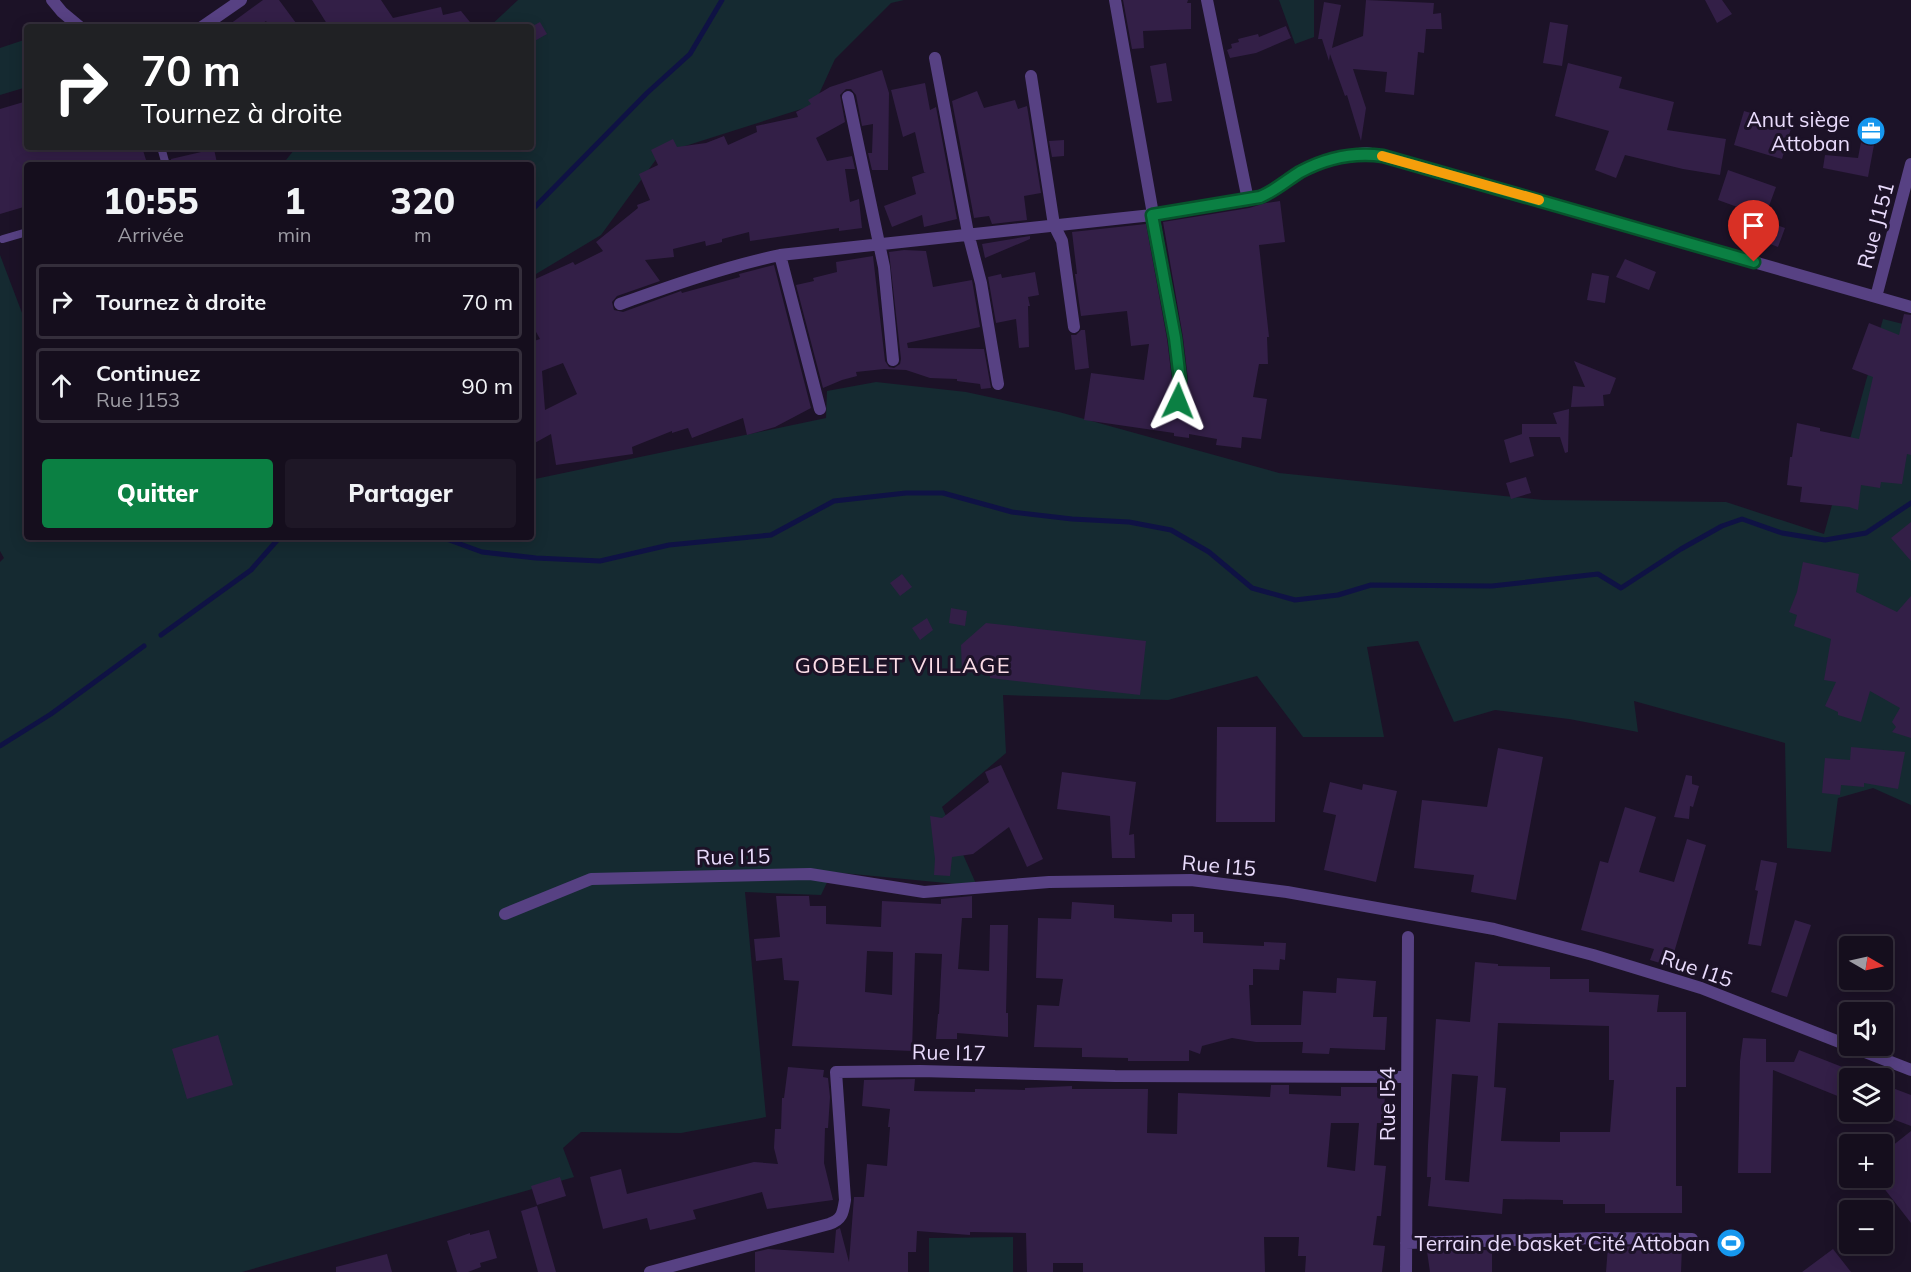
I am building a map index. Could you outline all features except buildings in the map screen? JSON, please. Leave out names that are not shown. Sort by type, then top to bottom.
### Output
[{"type":"street","points":[[52,0],[76,24]]},
{"type":"street","points":[[206,24],[241,0]]},
{"type":"street","points":[[1114,0],[1175,338],[1180,380],[1178,401]]},
{"type":"street","points":[[1207,0],[1248,200]]},
{"type":"street","points":[[935,58],[999,384]]},
{"type":"street","points":[[1031,76],[1054,225],[1062,241],[1074,327]]},
{"type":"street","points":[[848,97],[885,277],[893,360]]},
{"type":"street","points":[[620,304],[741,263],[780,255],[1152,215],[1248,200],[1271,192],[1301,171],[1320,163],[1366,153],[1911,307]]},
{"type":"street","name":"Rue J151","points":[[1876,297],[1911,164]]},
{"type":"street","points":[[780,255],[820,409]]},
{"type":"street","name":"Rue I15","points":[[504,914],[591,879],[810,874],[924,892],[1048,882],[1191,880],[1287,892],[1482,927],[1593,955],[1701,988],[1911,1070]]},
{"type":"street","name":"Rue I54","points":[[1406,1272],[1408,937]]},
{"type":"street","name":"Rue I17","points":[[650,1272],[829,1224],[840,1219],[845,1200],[837,1072],[1407,1077]]},
{"type":"street","points":[[1406,1243],[1597,1238],[1692,1239]]},
{"type":"lane","points":[[3,239],[24,233]]},
{"type":"shaded area","points":[[518,0],[904,0],[891,3],[835,59],[814,105],[660,154],[601,235],[534,275],[534,162],[284,162],[294,150],[534,150],[534,24],[492,24]]},
{"type":"shaded area","points":[[1279,0],[1314,0],[1314,37],[1295,44]]},
{"type":"shaded area","points":[[24,40],[24,88],[0,95],[0,48]]},
{"type":"shaded area","points":[[0,255],[24,318],[24,540],[534,540],[534,477],[535,479],[826,418],[827,391],[876,382],[966,392],[1059,412],[1279,473],[1543,500],[1726,502],[1824,534],[1883,319],[1911,326],[1911,805],[1873,788],[1838,798],[1831,852],[1787,848],[1785,743],[1634,701],[1638,732],[1569,719],[1495,710],[1454,722],[1418,641],[1367,647],[1384,737],[1303,737],[1257,676],[1168,700],[1003,695],[1006,753],[942,807],[977,886],[832,872],[821,895],[745,892],[766,1117],[681,1133],[581,1132],[563,1148],[574,1177],[242,1272],[0,1272],[0,562],[4,558],[0,551]]},
{"type":"shaded area","points":[[1013,1237],[1013,1272],[929,1272],[929,1238]]},
{"type":"waterway","points":[[534,208],[647,93],[690,54],[722,0]]},
{"type":"waterway","points":[[449,540],[482,552],[536,558],[600,561],[669,545],[771,535],[834,501],[906,493],[943,493],[1012,512],[1072,519],[1129,522],[1171,530],[1209,552],[1252,588],[1295,600],[1338,595],[1371,585],[1492,586],[1598,574],[1621,588],[1681,549],[1722,526],[1742,519],[1782,533],[1825,540],[1866,533],[1911,503]]},
{"type":"waterway","points":[[161,635],[251,570],[277,540]]},
{"type":"waterway","points":[[0,746],[51,714],[144,646]]},
{"type":"slow traffic","points":[[1382,156],[1539,200]]},
{"type":"place","name":"Anut siège Attoban","points":[[1871,131]]},
{"type":"place","name":"Terrain de basket Cité Attoban","points":[[1731,1243]]},
{"type":"district","name":"GOBELET VILLAGE","points":[[903,665]]},
{"type":"route","points":[[1178,401],[1180,380],[1175,338],[1152,215],[1260,197],[1301,171],[1344,156],[1366,153],[1383,156],[1754,262]]}]
